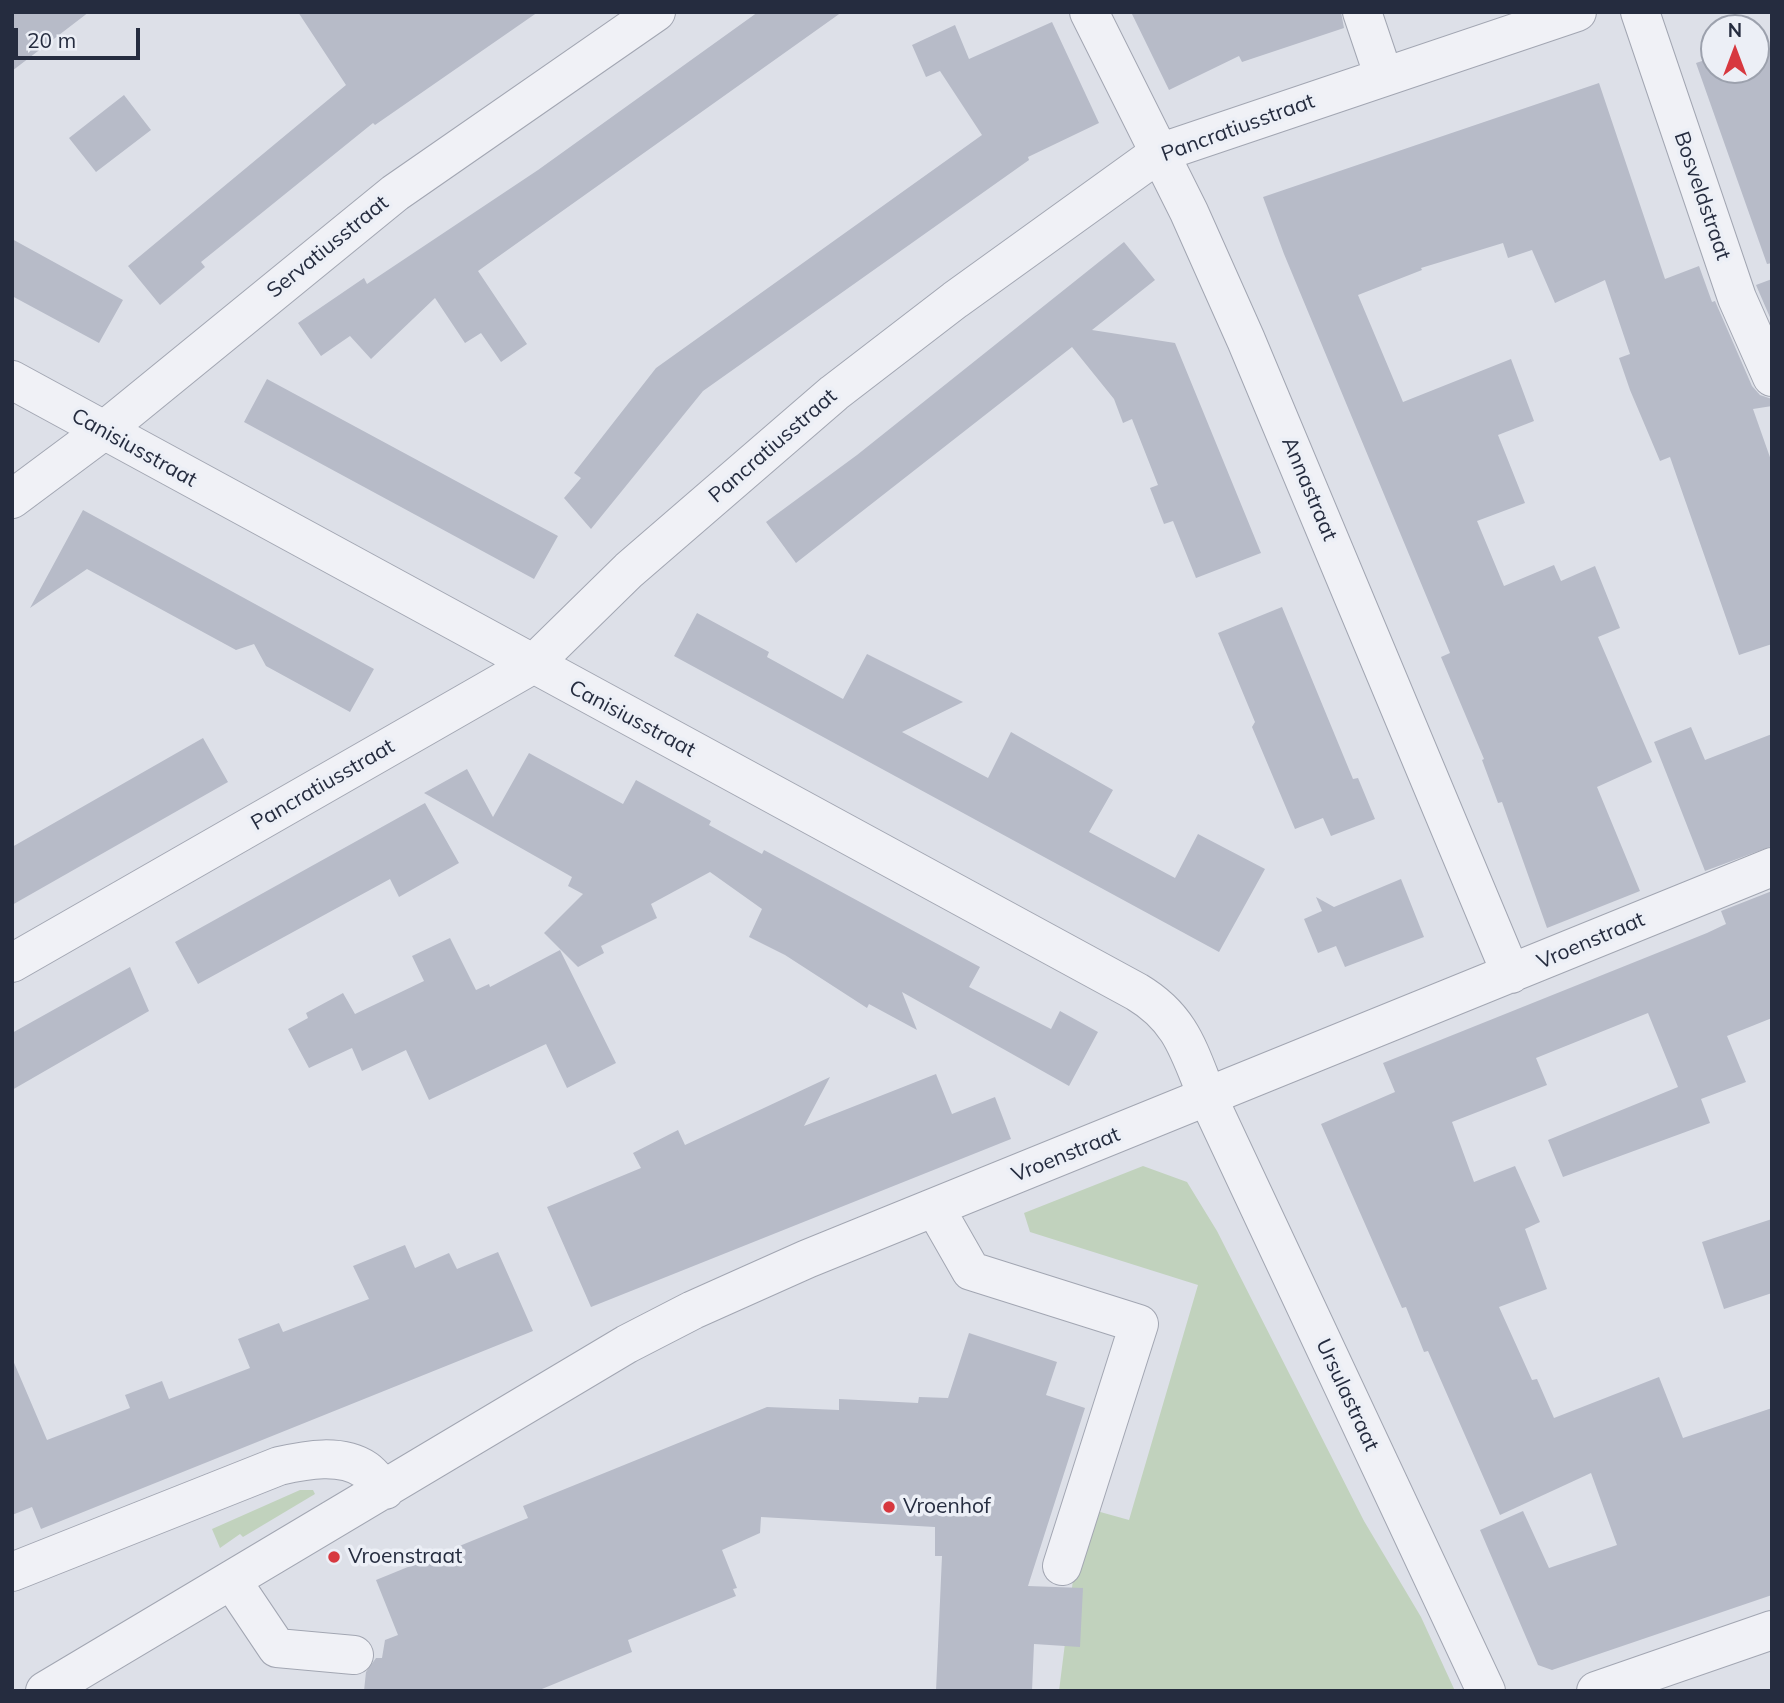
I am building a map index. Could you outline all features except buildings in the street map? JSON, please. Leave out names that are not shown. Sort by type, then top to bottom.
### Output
[{"type":"street","name":"Servatiusstraat","points":[[12,499],[102,432],[395,193],[656,12]]},
{"type":"street","name":"Annastraat","points":[[1089,12],[1159,153],[1246,340],[1511,974]]},
{"type":"street","points":[[1362,12],[1384,77]]},
{"type":"street","name":"Pancratiusstraat","points":[[12,963],[532,665],[629,570],[834,393],[955,300],[1159,153],[1577,12]]},
{"type":"street","name":"Bosveldstraat","points":[[1640,12],[1737,298],[1772,377]]},
{"type":"street","name":"Canisiusstraat","points":[[12,380],[102,432],[1151,1000],[1175,1023],[1208,1098]]},
{"type":"street","name":"Vroenstraat","points":[[45,1691],[660,1327],[807,1259],[1772,867]]},
{"type":"street","name":"Ursulastraat","points":[[1208,1098],[1486,1691]]},
{"type":"street","points":[[935,1208],[971,1271],[1139,1324],[1062,1566]]},
{"type":"street","points":[[12,1572],[279,1466],[307,1460],[344,1462],[366,1470],[384,1490]]},
{"type":"street","points":[[232,1581],[277,1648],[354,1655]]},
{"type":"street","points":[[1596,1691],[1772,1630]]},
{"type":"green space","points":[[1143,1166],[1187,1182],[1217,1231],[1364,1521],[1421,1617],[1455,1691],[1059,1691],[1077,1548],[1086,1508],[1129,1520],[1198,1285],[1030,1232],[1024,1213]]},
{"type":"green space","points":[[300,1490],[313,1490],[315,1494],[243,1537],[240,1534],[220,1548],[212,1529]]},
{"type":"place","name":"Vroenhof","points":[[889,1507]]},
{"type":"place","name":"Vroenstraat","points":[[334,1557]]}]
